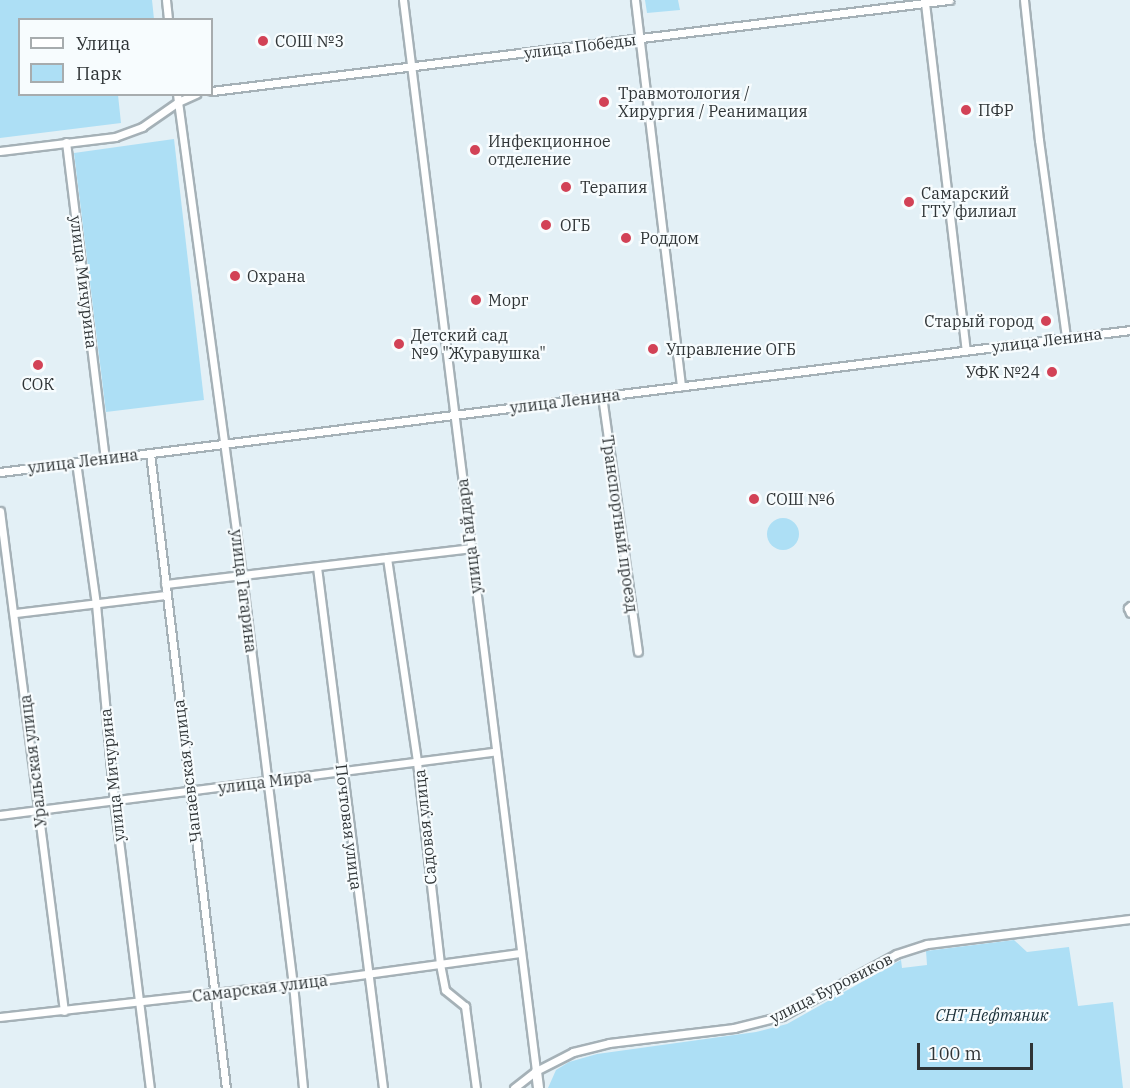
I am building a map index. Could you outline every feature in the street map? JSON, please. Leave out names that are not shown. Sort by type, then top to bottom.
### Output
[{"type":"street","points":[[166,0],[168,18]]},
{"type":"street","name":"улица Гайдара","points":[[403,0],[536,1071]]},
{"type":"street","points":[[635,0],[681,386]]},
{"type":"street","name":"улица Победы","points":[[213,91],[949,0]]},
{"type":"street","points":[[1024,0],[1039,140],[1066,338]]},
{"type":"street","points":[[925,3],[966,350]]},
{"type":"street","points":[[0,151],[115,137],[142,127],[178,98]]},
{"type":"street","name":"улица Гагарина","points":[[178,98],[195,210],[268,781],[293,984],[303,1088]]},
{"type":"street","name":"улица Мичурина","points":[[66,142],[105,458]]},
{"type":"street","name":"улица Ленина","points":[[0,472],[223,442],[1130,330]]},
{"type":"street","name":"Транспортный проезд","points":[[602,396],[638,651]]},
{"type":"street","name":"Чапаевская улица","points":[[150,453],[226,1088]]},
{"type":"street","name":"улица Мичурина","points":[[76,462],[96,604],[114,800],[150,1088]]},
{"type":"street","name":"Уральская улица","points":[[0,511],[15,613],[64,1011]]},
{"type":"street","points":[[165,584],[471,548]]},
{"type":"street","name":"Садовая улица","points":[[387,558],[417,762],[440,964],[445,990],[465,1006],[476,1088]]},
{"type":"street","name":"Почтовая улица","points":[[317,567],[384,1088]]},
{"type":"street","points":[[15,613],[166,595]]},
{"type":"street","points":[[1130,606],[1130,613]]},
{"type":"street","name":"улица Мира","points":[[0,815],[495,752]]},
{"type":"street","name":"улица Буровиков","points":[[514,1088],[536,1071],[573,1052],[609,1043],[735,1028],[782,1016],[896,954],[927,944],[1130,919]]},
{"type":"street","name":"Самарская улица","points":[[0,1017],[140,1003],[368,975],[520,953]]},
{"type":"street","points":[[536,1071],[538,1088]]},
{"type":"green space","points":[[0,0],[152,0],[154,18],[18,18],[18,96],[118,96],[121,123],[0,138]]},
{"type":"green space","points":[[645,0],[678,0],[680,10],[647,13]]},
{"type":"green space","points":[[174,139],[204,400],[106,412],[74,153]]},
{"type":"green space","points":[[783,518],[794,523],[799,534],[794,545],[783,550],[772,545],[767,534],[772,523]]},
{"type":"green space","name":"СНТ Нефтяник","points":[[1014,940],[1027,952],[1069,947],[1078,1006],[1113,1002],[1123,1088],[548,1088],[556,1070],[569,1062],[597,1054],[756,1032],[787,1024],[901,960],[902,968],[927,965],[926,951]]},
{"type":"place","name":"СОШ №3","points":[[263,41]]},
{"type":"place","name":"Травмотология / Хирургия / Реанимация","points":[[604,102]]},
{"type":"place","name":"ПФР","points":[[966,110]]},
{"type":"place","name":"Инфекционное отделение","points":[[475,150]]},
{"type":"place","name":"Терапия","points":[[566,187]]},
{"type":"place","name":"Самарский ГТУ филиал","points":[[909,202]]},
{"type":"place","name":"ОГБ","points":[[546,225]]},
{"type":"place","name":"Роддом","points":[[626,238]]},
{"type":"place","name":"Охрана","points":[[235,276]]},
{"type":"place","name":"Морг","points":[[476,300]]},
{"type":"place","name":"Старый город","points":[[1046,321]]},
{"type":"place","name":"Детский сад №9 \"Журавушка\"","points":[[399,344]]},
{"type":"place","name":"Управление ОГБ","points":[[653,349]]},
{"type":"place","name":"СОК","points":[[38,365]]},
{"type":"place","name":"УФК №24","points":[[1052,372]]},
{"type":"place","name":"СОШ №6","points":[[754,499]]}]
